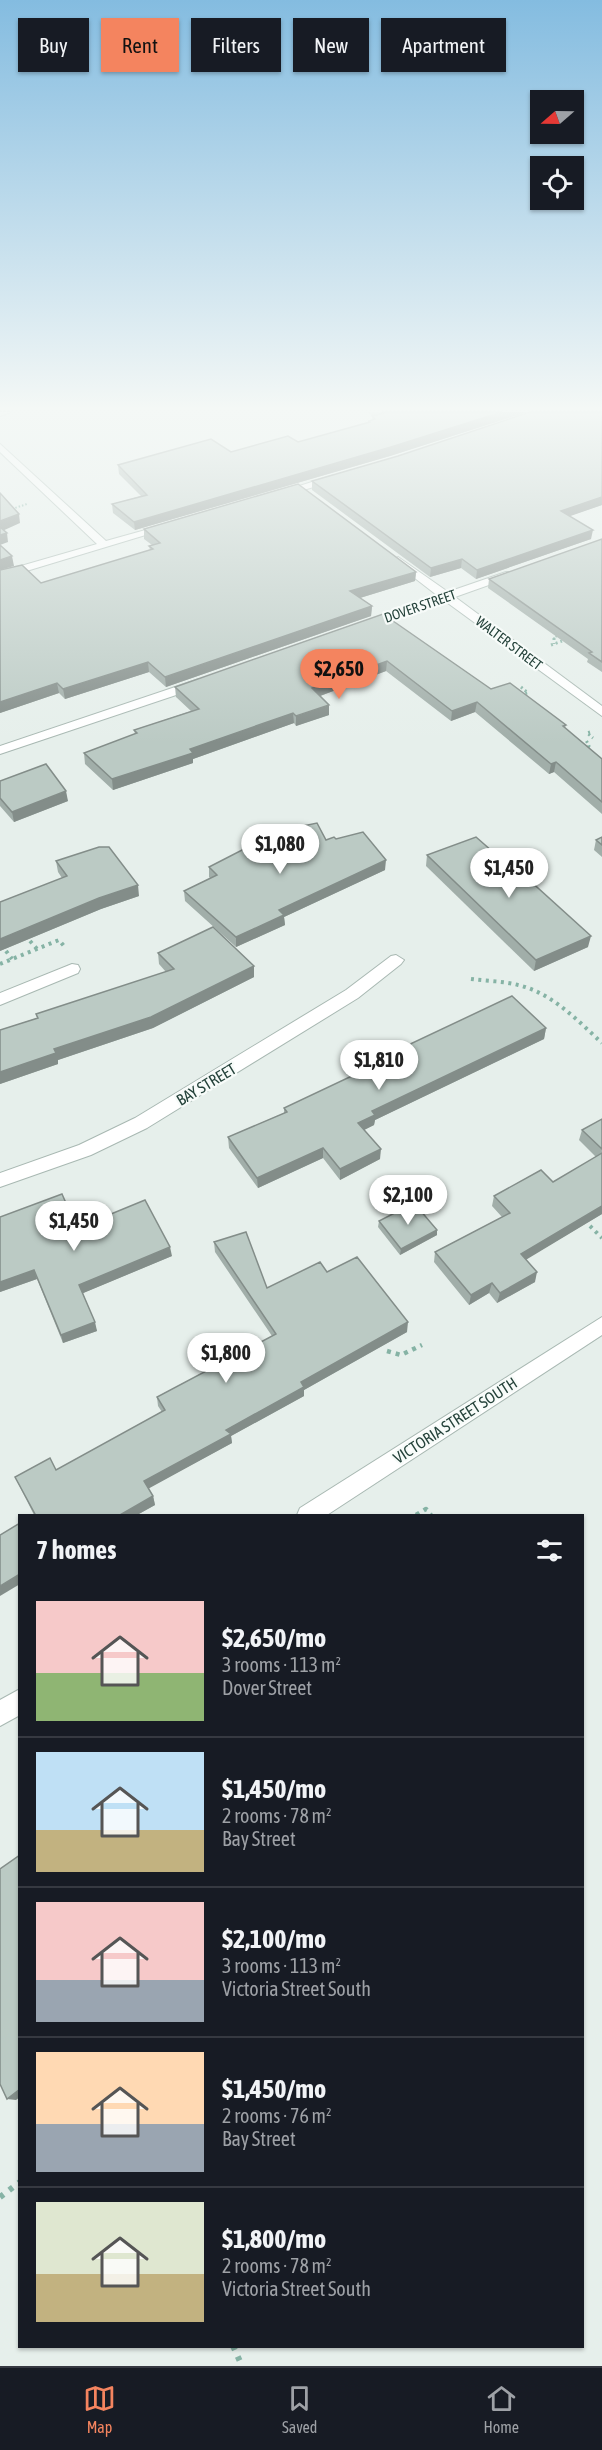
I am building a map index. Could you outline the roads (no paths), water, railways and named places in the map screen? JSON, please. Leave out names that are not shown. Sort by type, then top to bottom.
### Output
[{"type":"street","points":[[80,522],[104,545]]},
{"type":"street","points":[[0,576],[181,523]]},
{"type":"street","name":"WALTER STREET","points":[[391,555],[602,712]]},
{"type":"street","name":"DOVER STREET","points":[[352,630],[525,569]]},
{"type":"street","points":[[0,750],[209,680]]},
{"type":"street","name":"BAY STREET","points":[[0,1180],[85,1150],[141,1123],[352,994],[396,960]]},
{"type":"street","points":[[0,999],[72,969]]},
{"type":"street","name":"VICTORIA STREET SOUTH","points":[[311,1514],[602,1325]]},
{"type":"street","points":[[0,1714],[18,1702]]}]
